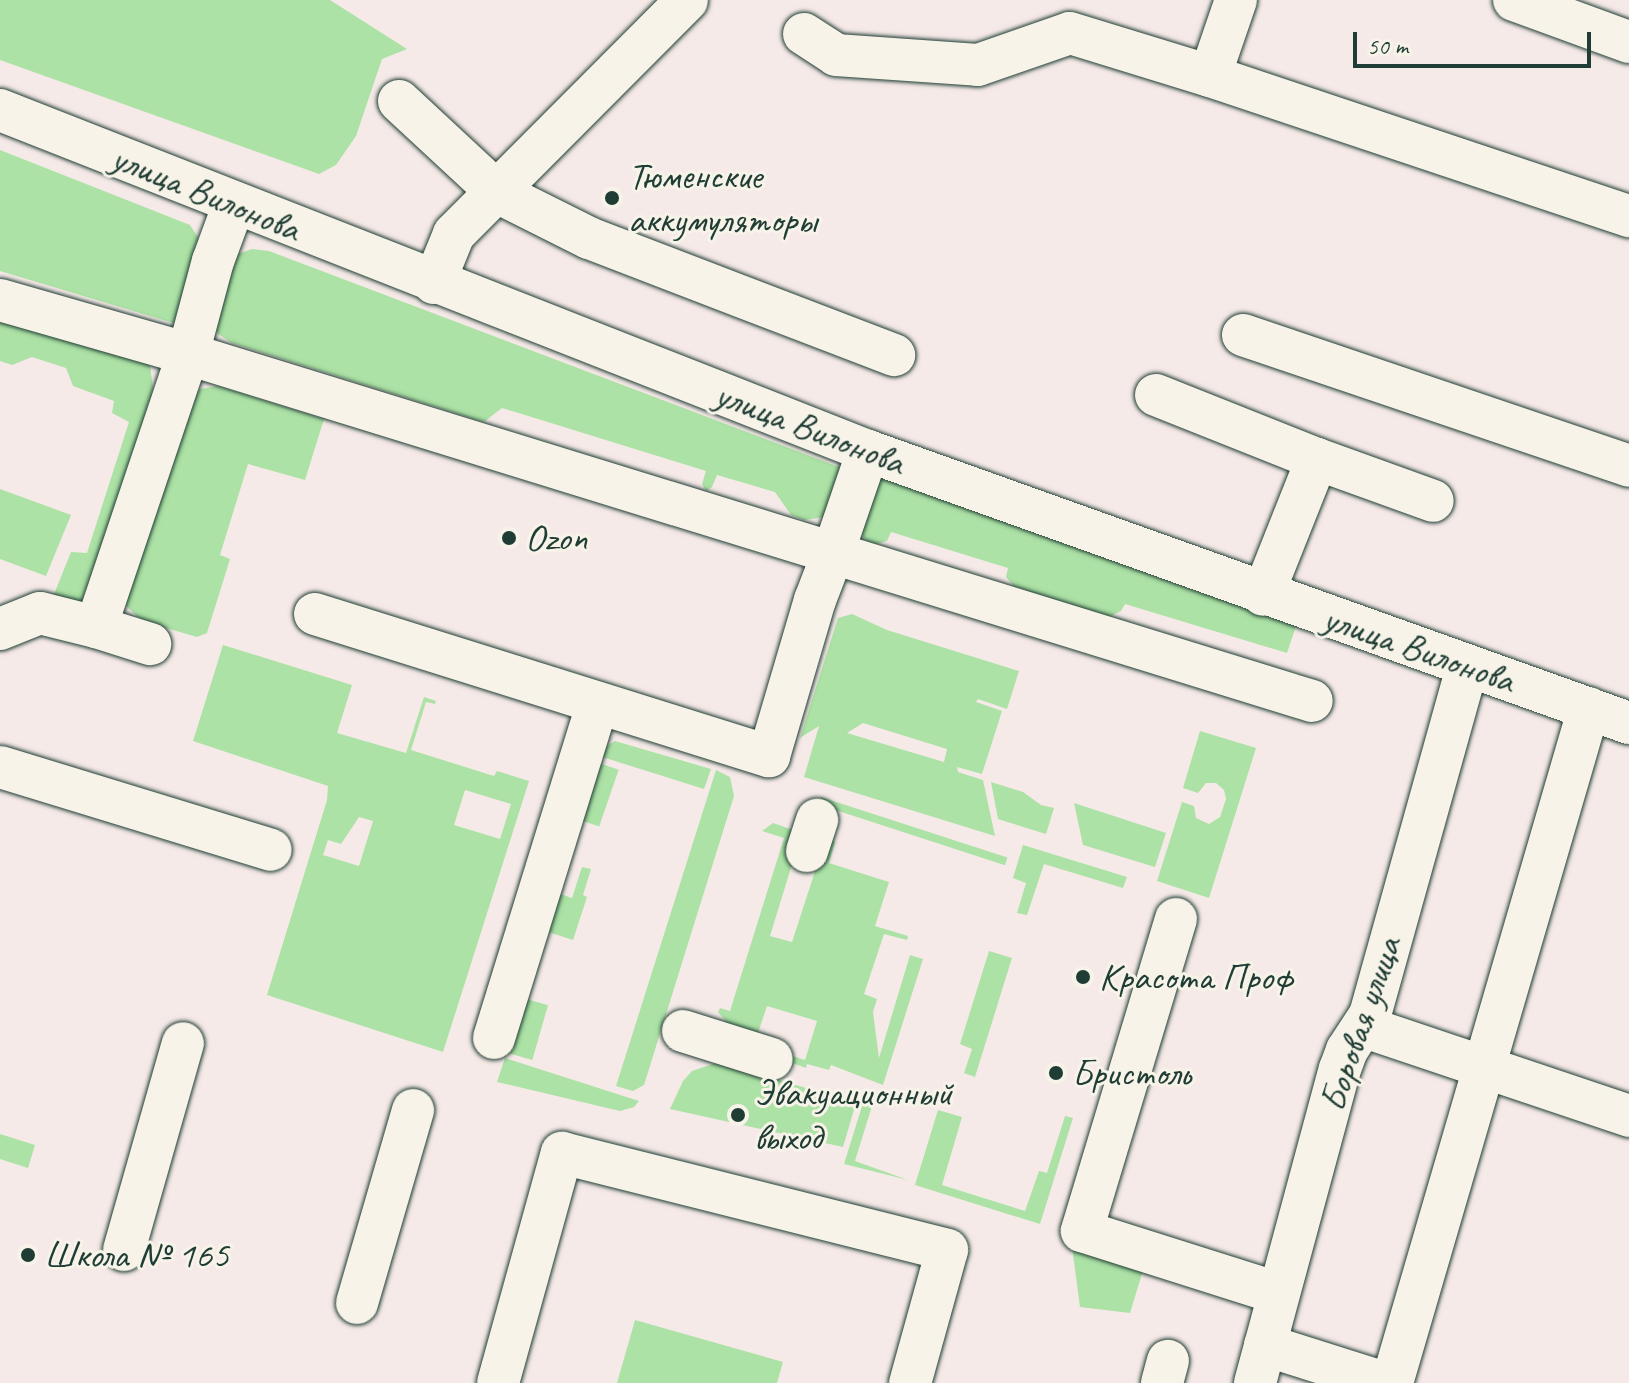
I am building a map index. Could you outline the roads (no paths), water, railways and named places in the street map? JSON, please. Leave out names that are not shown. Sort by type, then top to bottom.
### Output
[{"type":"street","points":[[434,283],[454,234],[687,0]]},
{"type":"street","points":[[1210,76],[1236,0]]},
{"type":"street","points":[[1514,0],[1629,42]]},
{"type":"street","points":[[804,34],[836,55],[978,65],[1070,33],[1210,76],[1629,216]]},
{"type":"street","points":[[399,101],[497,192],[589,238],[894,355]]},
{"type":"street","name":"улица Вилонова","points":[[0,110],[868,451],[1263,595],[1629,723]]},
{"type":"street","points":[[96,627],[188,354],[213,261],[234,204]]},
{"type":"street","points":[[0,300],[188,354],[1312,701]]},
{"type":"street","points":[[1243,335],[1629,466]]},
{"type":"street","points":[[1156,395],[1433,501]]},
{"type":"street","points":[[315,614],[597,705],[769,756],[815,600],[868,451]]},
{"type":"street","points":[[1263,595],[1317,459]]},
{"type":"street","points":[[0,629],[40,613],[150,644]]},
{"type":"street","name":"Боровая улица","points":[[1260,1364],[1340,1069],[1347,1050],[1365,1027],[1406,820],[1468,665]]},
{"type":"street","points":[[494,1038],[597,705]]},
{"type":"street","points":[[1392,1383],[1589,708]]},
{"type":"street","points":[[0,767],[271,850]]},
{"type":"street","points":[[1176,919],[1082,1231],[1278,1293]]},
{"type":"street","points":[[1365,1027],[1629,1116]]},
{"type":"street","points":[[683,1031],[772,1059]]},
{"type":"street","points":[[124,1250],[183,1043]]},
{"type":"street","points":[[357,1303],[413,1110]]},
{"type":"street","points":[[498,1383],[562,1153],[947,1250],[910,1383]]},
{"type":"street","points":[[1260,1364],[1385,1383]]},
{"type":"place","name":"Тюменские аккумуляторы","points":[[612,198]]},
{"type":"place","name":"Ozon","points":[[509,538]]},
{"type":"place","name":"Красота Проф","points":[[1083,977]]},
{"type":"place","name":"Бристоль","points":[[1056,1073]]},
{"type":"place","name":"Эвакуационный выход","points":[[738,1115]]},
{"type":"place","name":"Школа № 165","points":[[28,1255]]}]
